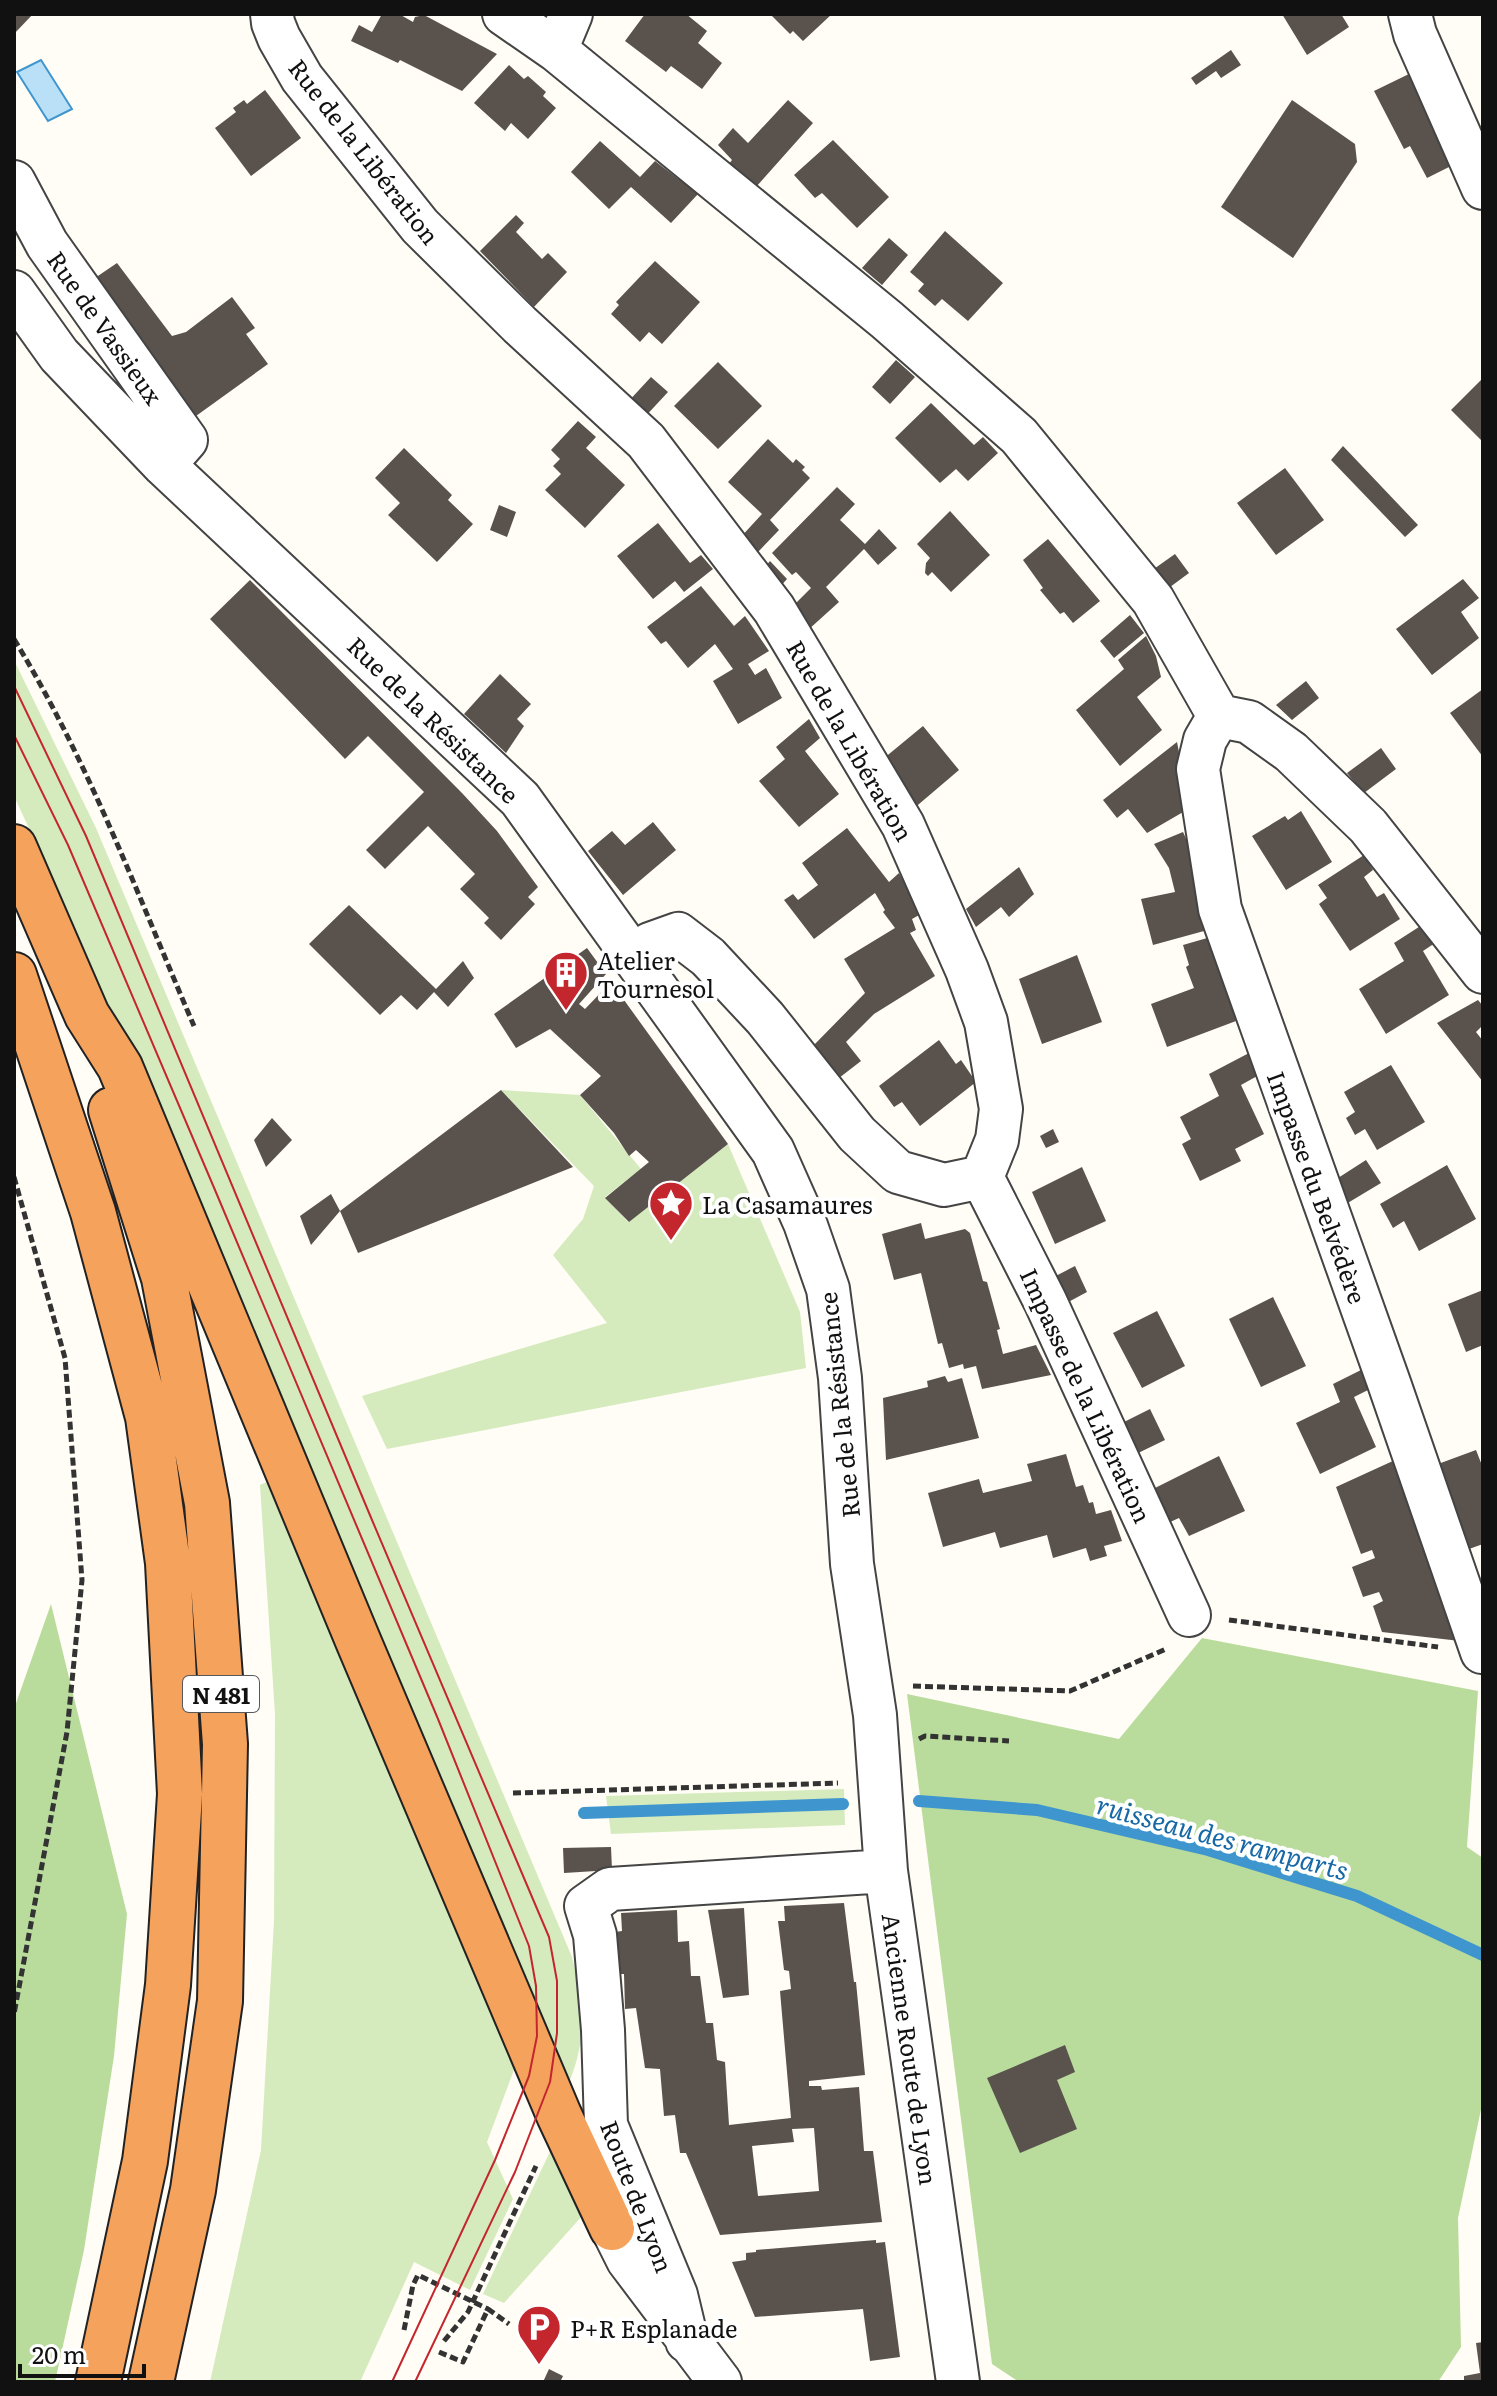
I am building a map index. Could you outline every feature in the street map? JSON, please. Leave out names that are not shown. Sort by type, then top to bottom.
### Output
[{"type":"highway","name":"N 481","points":[[14,847],[87,1015],[100,1076],[164,1278],[204,1488],[225,1744],[220,2001],[193,2190],[151,2382]]},
{"type":"highway","name":"N 481","points":[[14,975],[93,1212],[148,1417],[168,1563],[180,1794],[168,1985],[145,2161],[98,2382]]},
{"type":"highway","points":[[87,1015],[126,1082],[559,2115],[612,2228]]},
{"type":"street","name":"Rue de la Libération","points":[[272,14],[279,38],[302,78],[420,226],[520,325],[646,441],[774,609],[903,825],[981,1009],[997,1074],[1001,1109],[997,1140],[982,1177]]},
{"type":"street","points":[[504,14],[564,32],[1019,436],[1153,600],[1219,716],[1249,722],[1291,752],[1368,826],[1483,972]]},
{"type":"street","points":[[1410,14],[1415,34],[1483,188]]},
{"type":"street","name":"Rue de Vassieux","points":[[14,182],[47,244],[186,440],[164,465]]},
{"type":"street","name":"Rue de la Résistance","points":[[14,292],[59,355],[164,465],[520,799],[773,1151],[805,1223],[828,1289],[840,1378],[852,1564],[875,1715]]},
{"type":"street","name":"Impasse du Belvédère","points":[[1219,716],[1205,740],[1198,769],[1220,909],[1482,1652]]},
{"type":"street","points":[[634,956],[650,944],[678,934],[708,957],[765,1018],[857,1134],[898,1172],[944,1185],[982,1177]]},
{"type":"street","name":"Impasse de la Libération","points":[[982,1177],[1045,1301],[1189,1615]]},
{"type":"street","name":"Ancienne Route de Lyon","points":[[875,1715],[886,1871],[958,2382]]},
{"type":"street","name":"Route de Lyon","points":[[687,2341],[676,2295],[606,2125],[603,2030],[595,1935],[586,1906],[610,1889],[886,1871]]},
{"type":"street","name":"Route de Lyon","points":[[612,2228],[628,2260],[720,2382]]},
{"type":"path","points":[[14,639],[45,690],[116,842],[194,1026]]},
{"type":"path","points":[[14,1177],[65,1358],[82,1580],[67,1732],[14,2014]]},
{"type":"path","points":[[906,1686],[1070,1691],[1165,1651],[1189,1615],[1482,1652]]},
{"type":"path","points":[[513,1793],[718,1790],[879,1769],[925,1736],[1009,1741]]},
{"type":"path","points":[[444,2341],[473,2302],[559,2115]]},
{"type":"path","points":[[404,2330],[418,2275],[499,2314],[509,2324]]},
{"type":"path","points":[[439,2352],[463,2362],[488,2309]]},
{"type":"green space","points":[[14,660],[96,828],[572,1957],[582,2022],[578,2054],[567,2087],[193,1198],[14,796]]},
{"type":"green space","points":[[501,1090],[580,1095],[641,1169],[605,1197],[628,1222],[728,1144],[800,1312],[806,1368],[387,1449],[362,1396],[607,1323],[553,1255],[583,1219],[594,1186]]},
{"type":"green space","points":[[278,1477],[515,2067],[487,2142],[513,2199],[470,2290],[414,2262],[360,2382],[210,2382],[261,2150],[274,1921],[275,1714],[260,1485]]},
{"type":"green space","points":[[51,1604],[127,1914],[114,2056],[84,2250],[55,2382],[14,2382],[14,1709]]},
{"type":"green space","points":[[1202,1638],[1478,1691],[1467,1847],[1483,1858],[1483,2100],[1458,2218],[1461,2347],[1438,2382],[1019,2382],[992,2364],[907,1694],[1119,1739]]},
{"type":"green space","points":[[844,1789],[845,1825],[611,1834],[606,1796]]},
{"type":"green space","points":[[553,2145],[583,2215],[504,2303],[483,2294]]},
{"type":"water","points":[[41,60],[72,109],[48,121],[17,72]]},
{"type":"building","points":[[14,14],[33,14],[14,34]]},
{"type":"building","points":[[382,14],[399,14],[413,22],[415,17],[424,15],[497,54],[462,91],[400,60],[398,63],[351,41],[359,25],[372,32]]},
{"type":"building","points":[[645,14],[686,14],[707,31],[698,43],[722,63],[702,89],[671,66],[666,72],[625,41]]},
{"type":"building","points":[[832,14],[803,41],[793,31],[790,34],[772,16]]},
{"type":"building","points":[[1282,14],[1341,14],[1349,27],[1307,55]]},
{"type":"building","points":[[1231,50],[1241,65],[1221,78],[1216,71],[1196,85],[1191,78]]},
{"type":"building","points":[[509,65],[524,79],[528,76],[546,92],[543,96],[556,108],[528,139],[511,123],[505,131],[474,103]]},
{"type":"building","points":[[1411,73],[1451,166],[1427,178],[1410,146],[1404,149],[1374,91]]},
{"type":"building","points":[[265,90],[301,138],[251,176],[215,128],[236,112],[233,108],[244,100],[247,104]]},
{"type":"building","points":[[788,100],[813,123],[756,187],[728,165],[732,160],[718,145],[733,128],[748,143]]},
{"type":"building","points":[[1292,100],[1355,144],[1357,162],[1293,258],[1221,207]]},
{"type":"building","points":[[833,140],[889,197],[857,228],[822,193],[815,198],[794,175]]},
{"type":"building","points":[[600,141],[640,177],[655,161],[698,194],[671,223],[631,187],[609,209],[571,172]]},
{"type":"building","points":[[516,215],[524,223],[516,232],[542,259],[548,253],[567,272],[534,307],[480,251]]},
{"type":"building","points":[[945,231],[1003,283],[968,321],[942,299],[935,306],[918,291],[924,284],[910,272]]},
{"type":"building","points":[[889,238],[908,255],[882,285],[862,268]]},
{"type":"building","points":[[655,261],[700,302],[662,344],[649,332],[640,342],[611,314],[619,305],[616,302]]},
{"type":"building","points":[[117,263],[172,336],[186,332],[232,297],[255,328],[246,334],[268,364],[196,416],[187,412],[173,397],[175,387],[92,280]]},
{"type":"building","points":[[896,360],[915,377],[890,404],[872,387]]},
{"type":"building","points":[[718,362],[762,406],[718,449],[674,406]]},
{"type":"building","points":[[651,377],[668,392],[642,420],[626,404]]},
{"type":"building","points":[[1483,378],[1483,442],[1451,410]]},
{"type":"building","points":[[931,403],[974,445],[983,437],[998,453],[968,481],[956,469],[940,483],[895,438]]},
{"type":"building","points":[[578,421],[596,437],[586,448],[625,485],[585,528],[545,490],[561,474],[553,466],[560,459],[551,450]]},
{"type":"building","points":[[768,439],[793,463],[796,459],[805,467],[802,470],[810,478],[770,520],[779,530],[756,554],[739,539],[762,514],[728,482]]},
{"type":"building","points":[[1343,446],[1418,525],[1405,537],[1331,460]]},
{"type":"building","points":[[404,448],[452,495],[448,500],[473,524],[437,562],[388,515],[400,503],[375,478]]},
{"type":"building","points":[[1285,468],[1324,520],[1276,555],[1237,503]]},
{"type":"building","points":[[837,487],[855,504],[840,520],[865,544],[879,529],[897,548],[878,565],[864,549],[826,587],[839,602],[808,630],[792,607],[811,588],[796,572],[792,575],[772,553]]},
{"type":"building","points":[[499,505],[516,512],[507,537],[490,530]]},
{"type":"building","points":[[950,511],[990,555],[951,592],[932,572],[928,576],[925,573],[930,558],[917,544]]},
{"type":"building","points":[[658,523],[690,563],[701,555],[713,569],[684,592],[675,581],[653,599],[617,556]]},
{"type":"building","points":[[1048,539],[1100,601],[1073,623],[1064,612],[1060,614],[1040,590],[1043,588],[1023,560]]},
{"type":"building","points":[[1175,554],[1189,573],[1166,590],[1151,571]]},
{"type":"building","points":[[770,561],[787,579],[778,589],[764,568]]},
{"type":"building","points":[[1463,579],[1479,598],[1461,612],[1479,638],[1432,675],[1396,629]]},
{"type":"building","points":[[250,580],[462,793],[497,831],[538,887],[528,897],[535,904],[501,940],[484,923],[489,918],[460,889],[475,874],[428,826],[385,869],[366,850],[424,792],[368,736],[345,759],[210,619]]},
{"type":"building","points":[[701,586],[734,626],[745,616],[769,651],[748,664],[755,675],[766,668],[782,698],[738,724],[713,681],[733,669],[715,644],[688,668],[666,641],[661,644],[647,627]]},
{"type":"building","points":[[1130,615],[1144,633],[1114,658],[1100,641]]},
{"type":"building","points":[[1146,636],[1156,656],[1161,677],[1137,697],[1162,730],[1120,766],[1076,710],[1124,669],[1118,660]]},
{"type":"building","points":[[500,674],[531,704],[517,719],[524,726],[506,753],[464,714]]},
{"type":"building","points":[[1306,681],[1319,698],[1292,720],[1276,705]]},
{"type":"building","points":[[1483,689],[1483,757],[1450,713]]},
{"type":"building","points":[[809,719],[820,738],[805,751],[839,794],[799,827],[759,781],[785,759],[776,747]]},
{"type":"building","points":[[923,726],[959,770],[912,810],[883,759]]},
{"type":"building","points":[[1177,742],[1190,808],[1147,833],[1128,809],[1117,818],[1103,800]]},
{"type":"building","points":[[1381,748],[1396,769],[1364,793],[1347,773]]},
{"type":"building","points":[[1301,811],[1332,862],[1286,890],[1252,836],[1285,816],[1288,820]]},
{"type":"building","points":[[653,822],[676,850],[623,895],[588,851],[612,831],[625,845]]},
{"type":"building","points":[[847,828],[889,882],[899,873],[921,914],[912,919],[916,930],[910,933],[935,976],[874,1014],[846,1042],[861,1061],[839,1078],[813,1046],[865,993],[844,959],[895,928],[883,912],[885,910],[875,893],[814,939],[784,900],[793,894],[798,900],[818,885],[802,863]]},
{"type":"building","points":[[1183,832],[1208,885],[1195,889],[1204,931],[1153,945],[1141,899],[1175,892],[1169,868],[1154,844]]},
{"type":"building","points":[[1364,855],[1373,870],[1364,877],[1377,897],[1384,893],[1400,919],[1350,951],[1319,904],[1327,898],[1318,885]]},
{"type":"building","points":[[1019,867],[1034,894],[1009,917],[1001,907],[976,927],[966,909]]},
{"type":"building","points":[[349,905],[436,989],[463,961],[474,978],[448,1007],[434,992],[417,1010],[401,995],[380,1015],[309,944]]},
{"type":"building","points":[[1422,925],[1435,943],[1423,951],[1449,995],[1386,1034],[1359,989],[1404,961],[1394,943]]},
{"type":"building","points":[[1221,934],[1222,977],[1236,1021],[1167,1047],[1151,1004],[1194,988],[1186,967],[1189,965],[1183,945]]},
{"type":"building","points":[[587,948],[606,974],[579,1004],[585,1009],[611,982],[728,1144],[629,1222],[605,1198],[649,1162],[636,1150],[629,1156],[614,1133],[580,1095],[601,1076],[550,1029],[516,1048],[494,1014]]},
{"type":"building","points":[[1077,955],[1102,1022],[1042,1044],[1019,979]]},
{"type":"building","points":[[1478,1000],[1483,1006],[1483,1025],[1476,1032],[1483,1041],[1483,1082],[1437,1023]]},
{"type":"building","points":[[939,1040],[956,1064],[961,1060],[976,1082],[920,1126],[902,1102],[894,1107],[879,1086]]},
{"type":"building","points":[[1249,1053],[1259,1075],[1241,1085],[1264,1134],[1235,1149],[1241,1161],[1200,1181],[1182,1144],[1191,1139],[1180,1117],[1219,1096],[1209,1074]]},
{"type":"building","points":[[1391,1065],[1425,1122],[1377,1150],[1365,1129],[1355,1135],[1346,1118],[1355,1112],[1344,1092]]},
{"type":"building","points":[[501,1090],[573,1167],[358,1253],[340,1211]]},
{"type":"building","points":[[272,1118],[292,1140],[266,1167],[254,1140]]},
{"type":"building","points":[[1053,1129],[1059,1142],[1046,1148],[1040,1136]]},
{"type":"building","points":[[1366,1160],[1381,1183],[1346,1204],[1338,1178]]},
{"type":"building","points":[[1447,1165],[1476,1219],[1419,1251],[1404,1221],[1393,1228],[1380,1204]]},
{"type":"building","points":[[1082,1167],[1106,1221],[1055,1244],[1032,1192]]},
{"type":"building","points":[[331,1194],[340,1211],[311,1245],[300,1216]]},
{"type":"building","points":[[921,1223],[925,1239],[965,1229],[970,1233],[1000,1329],[997,1330],[1003,1354],[1036,1345],[1051,1375],[982,1389],[976,1366],[964,1369],[963,1364],[949,1368],[942,1343],[938,1344],[921,1273],[894,1280],[882,1234]]},
{"type":"building","points":[[1075,1266],[1087,1292],[1059,1307],[1050,1279]]},
{"type":"building","points":[[1483,1290],[1483,1345],[1466,1352],[1448,1304]]},
{"type":"building","points":[[1273,1297],[1306,1366],[1261,1387],[1229,1319]]},
{"type":"building","points":[[1157,1311],[1185,1366],[1142,1388],[1113,1333]]},
{"type":"building","points":[[1363,1369],[1370,1389],[1354,1397],[1376,1447],[1320,1474],[1296,1423],[1340,1402],[1333,1384]]},
{"type":"building","points":[[945,1376],[948,1382],[962,1378],[979,1438],[886,1460],[883,1398],[928,1387],[927,1381]]},
{"type":"building","points":[[1150,1409],[1165,1440],[1134,1455],[1118,1425]]},
{"type":"building","points":[[1476,1450],[1483,1468],[1483,1544],[1469,1549],[1438,1464]]},
{"type":"building","points":[[1066,1454],[1076,1487],[1083,1485],[1096,1514],[1111,1510],[1122,1541],[1104,1546],[1107,1556],[1090,1561],[1086,1548],[1053,1558],[1047,1535],[1000,1548],[995,1532],[943,1547],[928,1493],[979,1479],[983,1493],[1032,1481],[1027,1464]]},
{"type":"building","points":[[1219,1456],[1245,1511],[1189,1536],[1179,1518],[1168,1523],[1151,1490]]},
{"type":"building","points":[[1395,1460],[1460,1641],[1382,1632],[1373,1606],[1383,1601],[1379,1592],[1363,1597],[1352,1567],[1375,1558],[1372,1550],[1361,1554],[1336,1487]]},
{"type":"building","points":[[611,1847],[612,1870],[564,1873],[563,1848]]},
{"type":"building","points":[[844,1903],[865,2075],[809,2081],[809,2086],[821,2086],[822,2090],[859,2087],[864,2151],[873,2151],[882,2222],[720,2235],[686,2153],[680,2153],[675,2115],[664,2116],[660,2069],[645,2068],[636,2008],[625,2009],[624,1974],[618,1974],[615,1932],[622,1931],[621,1913],[677,1910],[678,1942],[689,1941],[691,1976],[700,1976],[706,2023],[713,2023],[717,2060],[725,2062],[729,2125],[791,2118],[780,1991],[791,1989],[789,1971],[784,1970],[778,1921],[785,1921],[784,1906]],"holes":[[[814,2128],[819,2191],[758,2196],[752,2146],[794,2142],[792,2129]]]},
{"type":"building","points":[[744,1908],[749,1995],[723,1998],[708,1910]]},
{"type":"building","points":[[1065,2045],[1075,2072],[1057,2080],[1077,2129],[1020,2153],[987,2078]]},
{"type":"building","points":[[876,2240],[876,2243],[885,2242],[900,2357],[870,2361],[863,2309],[755,2317],[732,2262],[746,2260],[746,2253],[756,2250]]},
{"type":"building","points":[[1483,2342],[1483,2382],[1464,2382],[1464,2376],[1480,2373],[1476,2343]]},
{"type":"building","points":[[549,2369],[563,2376],[560,2382],[543,2382]]},
{"type":"waterway","name":"ruisseau des ramparts","points":[[919,1801],[1037,1810],[1208,1850],[1357,1896],[1483,1955]]},
{"type":"waterway","name":"ruisseau des ramparts","points":[[584,1813],[843,1804]]},
{"type":"tram line","points":[[14,686],[86,836],[549,1937],[557,1981],[557,2033],[550,2082],[515,2172],[415,2382]]},
{"type":"tram line","points":[[14,735],[68,845],[215,1190],[438,1719],[529,1946],[536,1986],[537,2036],[529,2076],[495,2160],[392,2382]]},
{"type":"place","name":"Atelier Tournesol","points":[[566,1012]]},
{"type":"place","name":"La Casamaures","points":[[671,1242]]},
{"type":"place","name":"P+R Esplanade","points":[[539,2366]]}]
